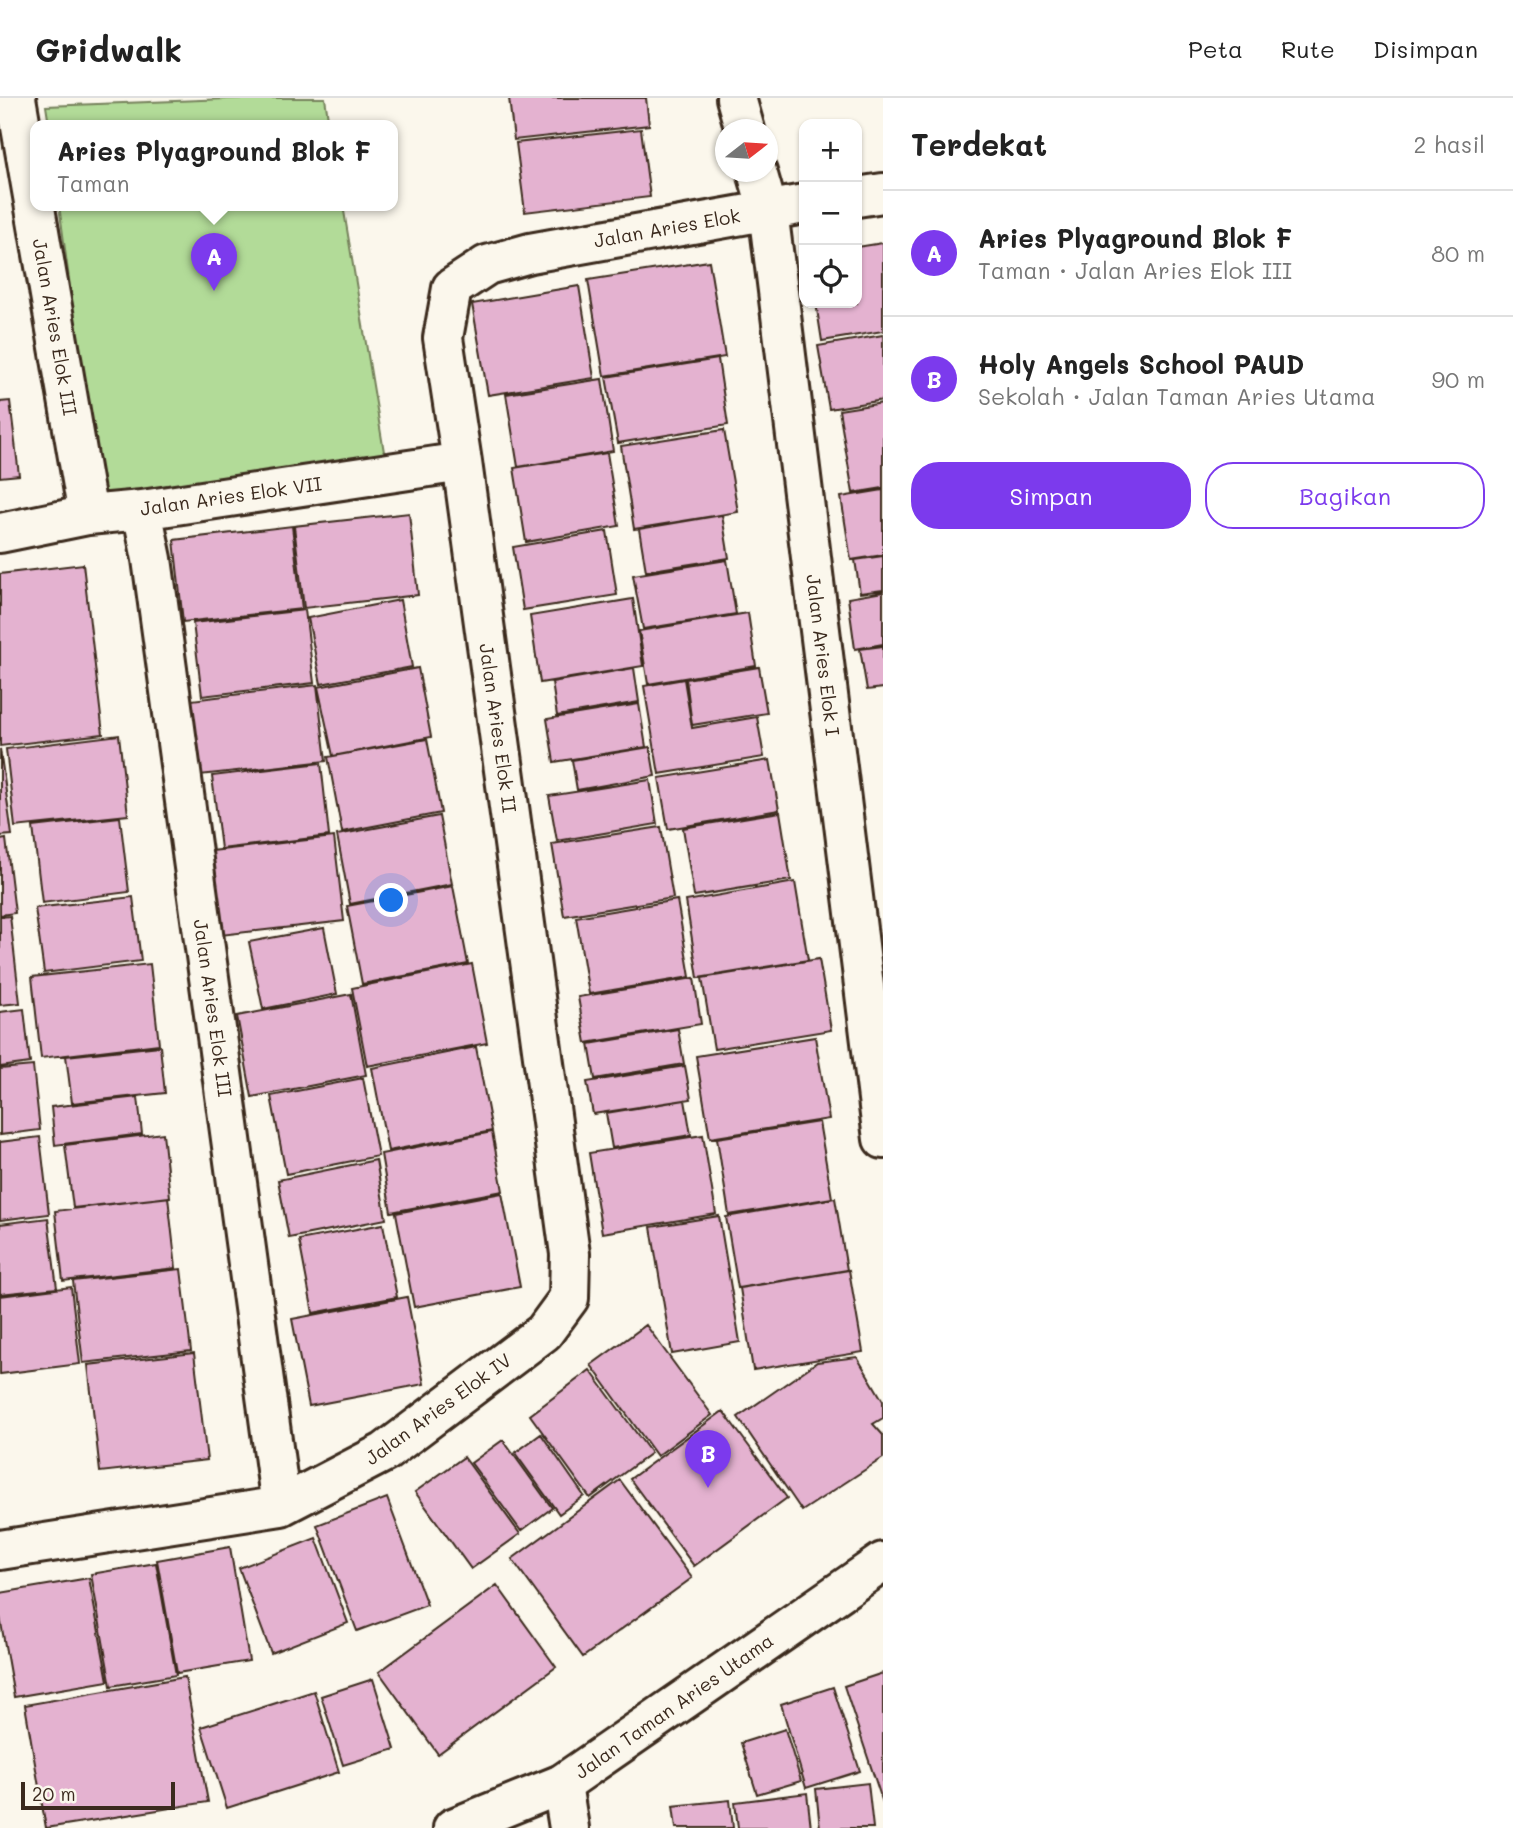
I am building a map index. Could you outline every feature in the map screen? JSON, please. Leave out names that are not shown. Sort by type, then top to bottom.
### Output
[{"type":"street","name":"Jalan Aries Elok III","points":[[16,98],[30,179]]},
{"type":"street","points":[[736,98],[742,119]]},
{"type":"street","name":"Jalan Aries Elok I","points":[[765,182],[786,207],[883,1139]]},
{"type":"street","points":[[862,196],[883,193]]},
{"type":"street","name":"Jalan Aries Elok","points":[[530,253],[786,207]]},
{"type":"street","name":"Jalan Aries Elok III","points":[[36,211],[88,515]]},
{"type":"street","name":"Jalan Aries Elok II","points":[[530,253],[487,265],[452,288],[443,338],[570,1254]]},
{"type":"street","name":"Jalan Aries Elok VII","points":[[0,533],[88,515],[142,510],[462,462]]},
{"type":"street","name":"Jalan Aries Elok III","points":[[142,510],[154,573],[281,1506]]},
{"type":"street","name":"Jalan Aries Elok IV","points":[[0,1550],[281,1506],[385,1452],[544,1332],[569,1298],[570,1254]]},
{"type":"street","name":"Jalan Taman Aries Utama","points":[[453,1828],[562,1784],[883,1562]]},
{"type":"street","points":[[562,1784],[569,1828]]},
{"type":"green space","points":[[325,98],[328,120],[48,120],[46,106]]},
{"type":"green space","points":[[60,211],[344,211],[388,476],[101,516]]},
{"type":"building","points":[[509,98],[646,98],[649,125],[514,140]]},
{"type":"building","points":[[641,129],[650,197],[525,212],[516,143]]},
{"type":"building","points":[[883,243],[883,331],[822,341],[817,308],[862,308],[862,246]]},
{"type":"building","points":[[709,261],[725,357],[604,376],[588,280]]},
{"type":"building","points":[[579,286],[594,378],[488,395],[472,304]]},
{"type":"building","points":[[883,335],[883,400],[829,409],[818,346]]},
{"type":"building","points":[[718,359],[728,425],[618,443],[606,377]]},
{"type":"building","points":[[602,379],[613,451],[518,467],[506,394]]},
{"type":"building","points":[[10,401],[19,475],[0,477],[0,402]]},
{"type":"building","points":[[883,403],[883,488],[853,493],[839,410]]},
{"type":"building","points":[[724,430],[738,512],[634,529],[621,446]]},
{"type":"building","points":[[607,453],[619,526],[526,542],[514,468]]},
{"type":"building","points":[[883,490],[883,555],[851,560],[841,497]]},
{"type":"building","points":[[409,513],[418,595],[304,608],[294,526]]},
{"type":"building","points":[[722,515],[729,558],[646,571],[639,529]]},
{"type":"building","points":[[292,526],[302,609],[183,622],[174,540]]},
{"type":"building","points":[[607,531],[617,595],[523,610],[513,547]]},
{"type":"building","points":[[883,556],[883,590],[860,593],[855,560]]},
{"type":"building","points":[[727,560],[736,614],[643,629],[633,575]]},
{"type":"building","points":[[83,564],[103,734],[0,746],[0,574]]},
{"type":"building","points":[[883,592],[883,644],[855,649],[848,598]]},
{"type":"building","points":[[633,599],[643,666],[540,683],[530,616]]},
{"type":"building","points":[[400,600],[412,667],[321,684],[308,618]]},
{"type":"building","points":[[305,610],[314,683],[202,696],[193,623]]},
{"type":"building","points":[[748,613],[756,666],[648,684],[639,631]]},
{"type":"building","points":[[883,646],[883,688],[867,690],[860,649]]},
{"type":"building","points":[[759,667],[767,713],[692,725],[686,679]]},
{"type":"building","points":[[418,668],[431,737],[333,756],[318,687]]},
{"type":"building","points":[[634,668],[639,702],[557,716],[552,682]]},
{"type":"building","points":[[684,679],[692,728],[757,717],[764,757],[659,774],[644,686]]},
{"type":"building","points":[[317,685],[326,761],[200,775],[191,700]]},
{"type":"building","points":[[639,704],[646,747],[554,762],[547,719]]},
{"type":"building","points":[[119,735],[128,815],[15,827],[6,749]]},
{"type":"building","points":[[427,739],[441,813],[342,832],[328,757]]},
{"type":"building","points":[[650,747],[655,776],[577,790],[572,760]]},
{"type":"building","points":[[0,749],[12,835],[0,836]]},
{"type":"building","points":[[770,760],[779,810],[668,829],[659,778]]},
{"type":"building","points":[[321,763],[329,836],[221,849],[212,776]]},
{"type":"building","points":[[650,780],[657,824],[557,841],[549,796]]},
{"type":"building","points":[[780,812],[791,880],[694,896],[683,828]]},
{"type":"building","points":[[439,816],[452,884],[350,904],[337,835]]},
{"type":"building","points":[[120,817],[129,892],[42,903],[33,827]]},
{"type":"building","points":[[661,827],[673,898],[564,916],[552,844]]},
{"type":"building","points":[[334,837],[344,921],[221,935],[212,851]]},
{"type":"building","points":[[6,839],[15,913],[0,915],[0,840]]},
{"type":"building","points":[[795,882],[808,960],[698,978],[686,901]]},
{"type":"building","points":[[453,886],[468,964],[362,984],[347,906]]},
{"type":"building","points":[[133,897],[141,961],[44,973],[35,908]]},
{"type":"building","points":[[677,900],[690,977],[589,994],[576,917]]},
{"type":"building","points":[[10,916],[20,1003],[0,1005],[0,917]]},
{"type":"building","points":[[324,928],[337,994],[263,1009],[249,942]]},
{"type":"building","points":[[819,959],[831,1030],[714,1049],[702,978]]},
{"type":"building","points":[[150,964],[159,1044],[41,1058],[32,977]]},
{"type":"building","points":[[472,964],[487,1043],[367,1066],[352,988]]},
{"type":"building","points":[[694,978],[701,1024],[586,1043],[578,997]]},
{"type":"building","points":[[351,994],[366,1075],[252,1097],[237,1016]]},
{"type":"building","points":[[24,1009],[30,1063],[0,1067],[0,1012]]},
{"type":"building","points":[[678,1029],[684,1064],[595,1079],[589,1044]]},
{"type":"building","points":[[815,1037],[829,1119],[710,1138],[696,1056]]},
{"type":"building","points":[[160,1046],[165,1093],[72,1103],[66,1056]]},
{"type":"building","points":[[476,1047],[492,1131],[388,1151],[372,1068]]},
{"type":"building","points":[[33,1066],[40,1130],[0,1135],[0,1069]]},
{"type":"building","points":[[685,1066],[691,1099],[593,1114],[587,1082]]},
{"type":"building","points":[[363,1078],[378,1156],[286,1174],[271,1096]]},
{"type":"building","points":[[138,1097],[142,1134],[55,1145],[51,1107]]},
{"type":"building","points":[[685,1100],[691,1135],[612,1148],[606,1113]]},
{"type":"building","points":[[819,1122],[832,1198],[729,1215],[717,1138]]},
{"type":"building","points":[[492,1132],[503,1191],[391,1212],[381,1154]]},
{"type":"building","points":[[163,1133],[170,1197],[73,1208],[65,1145]]},
{"type":"building","points":[[703,1135],[716,1214],[602,1233],[589,1153]]},
{"type":"building","points":[[40,1137],[49,1214],[0,1220],[0,1142]]},
{"type":"building","points":[[376,1160],[386,1219],[289,1238],[278,1180]]},
{"type":"building","points":[[502,1193],[520,1287],[414,1307],[396,1213]]},
{"type":"building","points":[[168,1197],[176,1268],[63,1281],[55,1211]]},
{"type":"building","points":[[835,1198],[847,1270],[738,1288],[726,1217]]},
{"type":"building","points":[[719,1216],[740,1342],[672,1354],[651,1227]]},
{"type":"building","points":[[48,1218],[57,1288],[0,1294],[0,1224]]},
{"type":"building","points":[[383,1224],[397,1297],[313,1313],[299,1240]]},
{"type":"building","points":[[181,1269],[191,1351],[83,1363],[73,1281]]},
{"type":"building","points":[[849,1270],[863,1352],[753,1370],[740,1288]]},
{"type":"building","points":[[71,1287],[80,1364],[0,1374],[0,1296]]},
{"type":"building","points":[[407,1297],[424,1384],[309,1406],[292,1319]]},
{"type":"building","points":[[646,1325],[712,1415],[657,1456],[591,1365]]},
{"type":"building","points":[[194,1353],[207,1460],[100,1472],[88,1365]]},
{"type":"building","points":[[857,1357],[883,1401],[883,1418],[873,1424],[883,1435],[883,1458],[802,1511],[738,1417],[817,1362]]},
{"type":"building","points":[[590,1370],[651,1453],[590,1498],[530,1415]]},
{"type":"building","points":[[723,1411],[787,1498],[694,1566],[630,1479]]},
{"type":"building","points":[[541,1434],[584,1496],[559,1514],[515,1453]]},
{"type":"building","points":[[503,1440],[552,1508],[521,1531],[471,1463]]},
{"type":"building","points":[[464,1457],[520,1534],[471,1569],[415,1492]]},
{"type":"building","points":[[620,1480],[692,1578],[583,1657],[512,1559]]},
{"type":"building","points":[[387,1498],[427,1605],[357,1631],[317,1525]]},
{"type":"building","points":[[316,1538],[348,1623],[271,1653],[239,1568]]},
{"type":"building","points":[[230,1547],[249,1661],[177,1673],[157,1560]]},
{"type":"building","points":[[156,1563],[176,1675],[111,1686],[91,1574]]},
{"type":"building","points":[[89,1578],[108,1681],[14,1697],[0,1617],[0,1593]]},
{"type":"building","points":[[497,1585],[556,1667],[438,1754],[379,1672]]},
{"type":"building","points":[[883,1673],[883,1803],[844,1686]]},
{"type":"building","points":[[185,1677],[208,1802],[46,1828],[25,1705]]},
{"type":"building","points":[[373,1679],[395,1749],[343,1765],[321,1696]]},
{"type":"building","points":[[833,1687],[860,1771],[806,1788],[781,1704]]},
{"type":"building","points":[[314,1691],[339,1772],[227,1808],[201,1727]]},
{"type":"building","points":[[785,1729],[801,1781],[757,1794],[741,1743]]},
{"type":"building","points":[[868,1783],[873,1828],[820,1828],[816,1789]]},
{"type":"building","points":[[807,1793],[811,1828],[738,1828],[735,1802]]},
{"type":"building","points":[[730,1800],[733,1828],[676,1828],[673,1806]]},
{"type":"place","name":"Aries Plyaground Blok F","points":[[214,291]]},
{"type":"place","name":"Holy Angels School PAUD","points":[[708,1488]]}]
